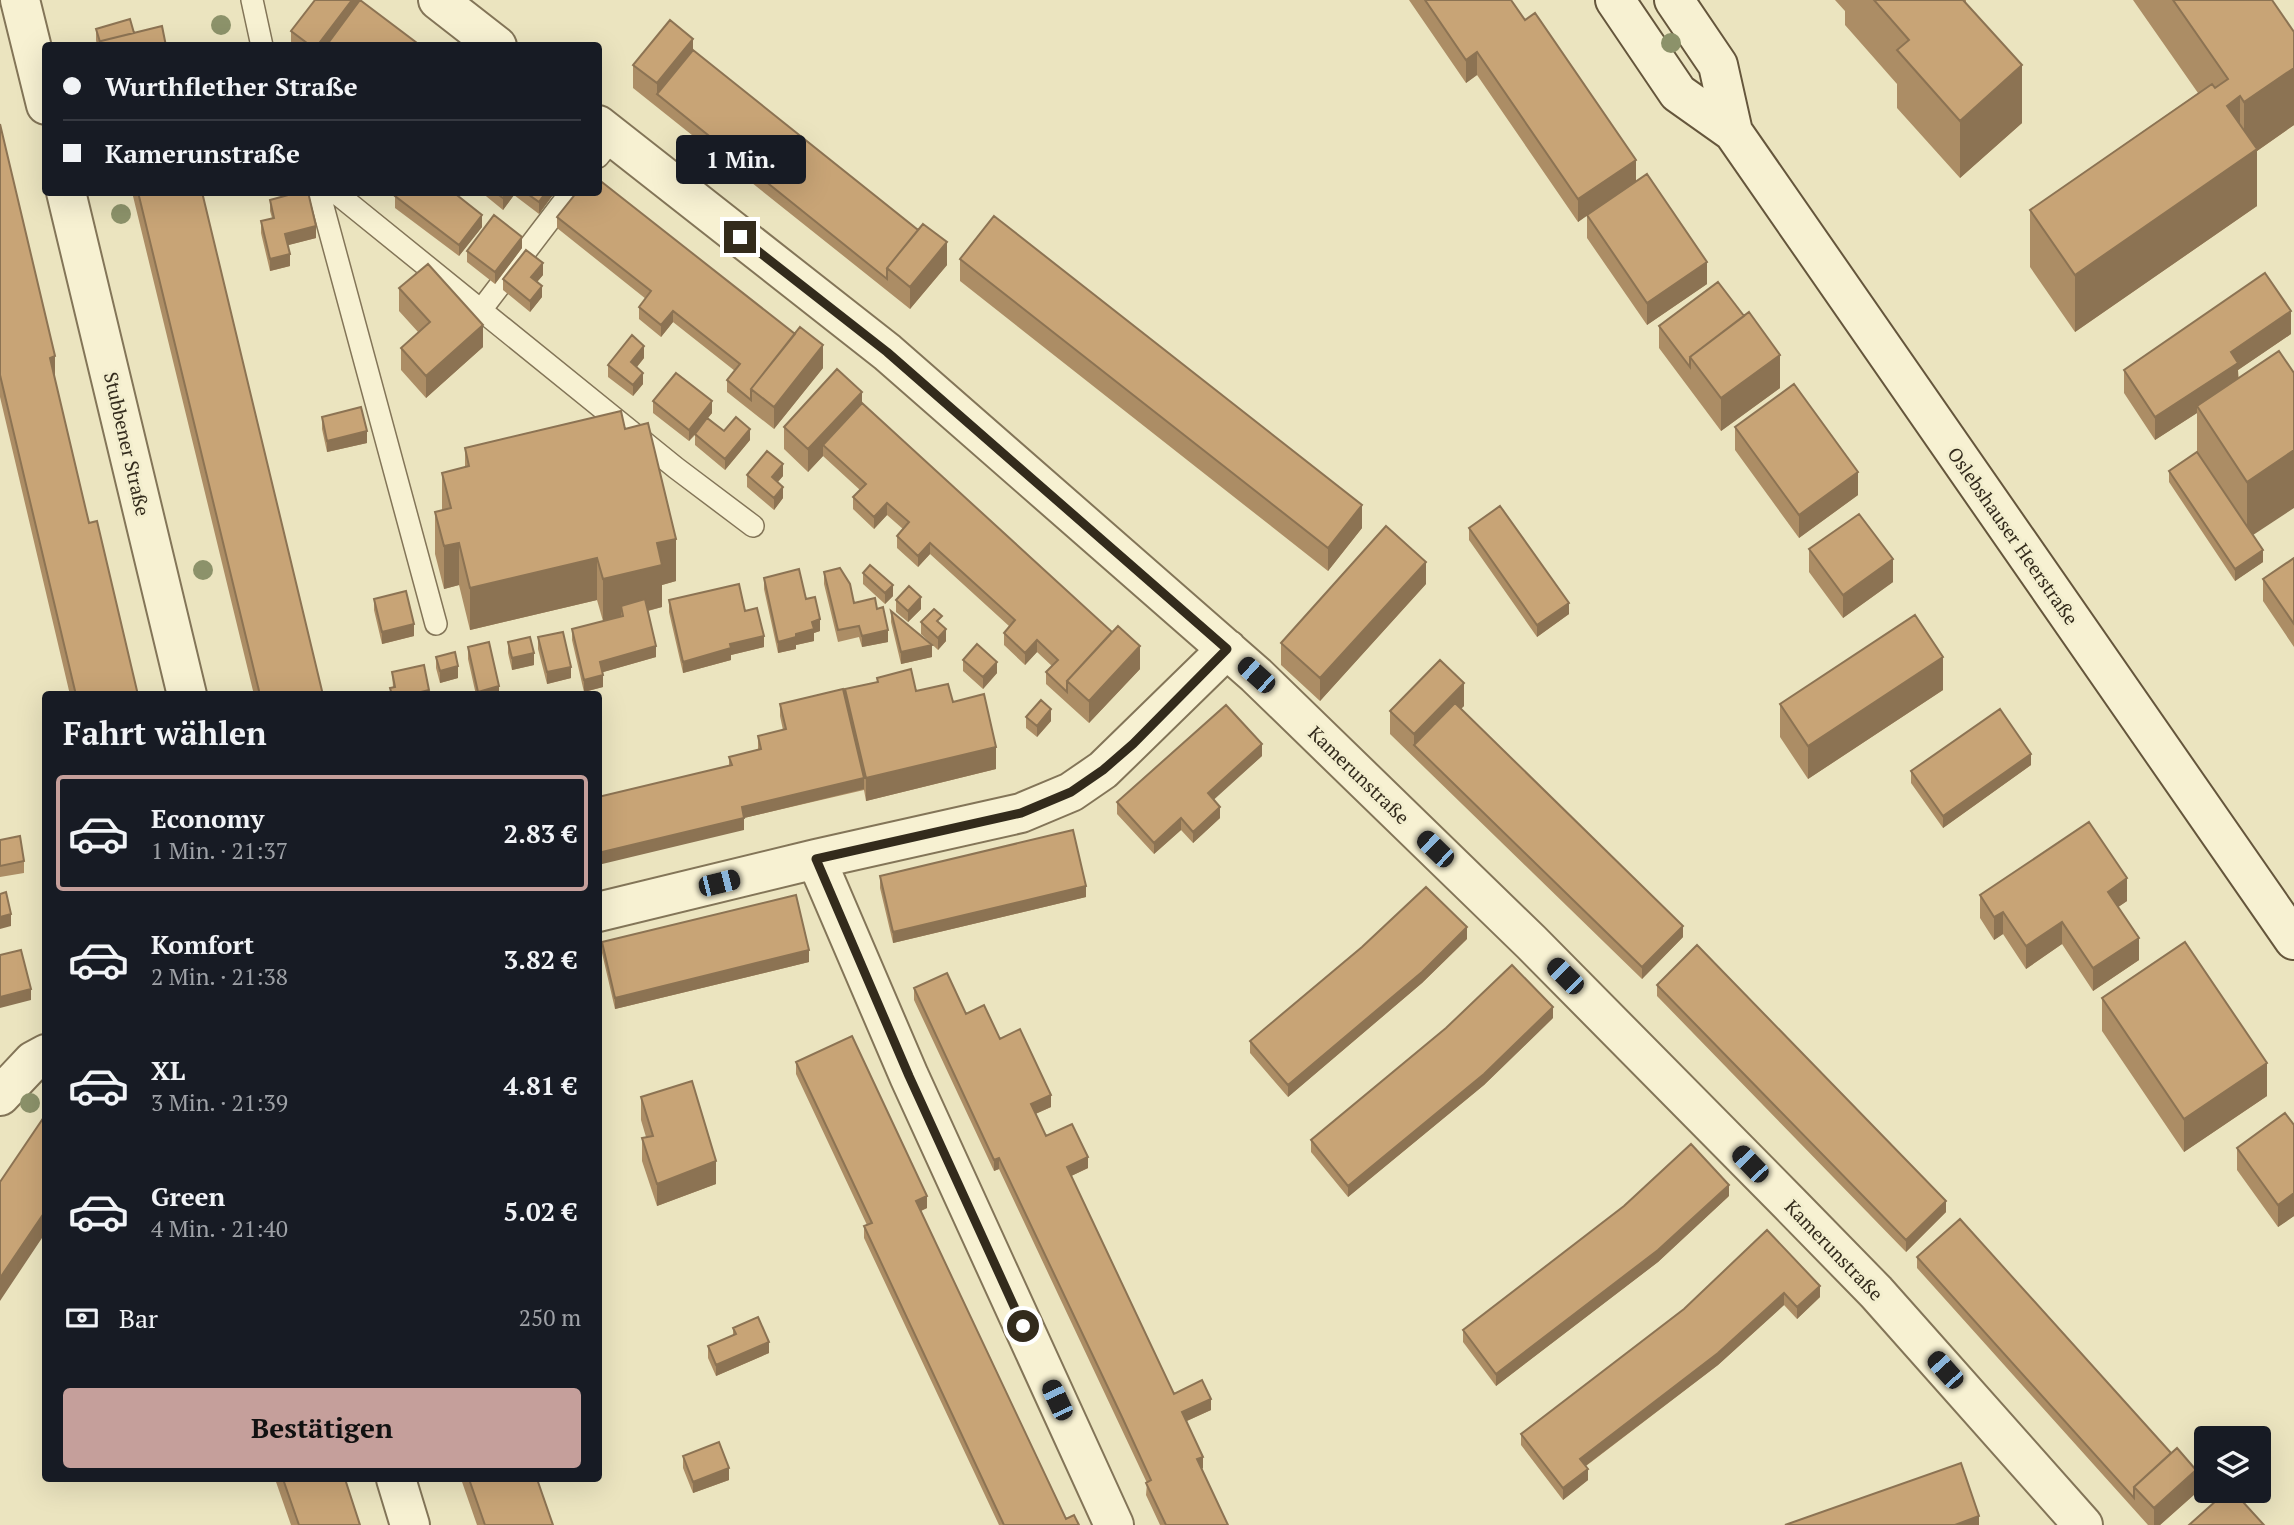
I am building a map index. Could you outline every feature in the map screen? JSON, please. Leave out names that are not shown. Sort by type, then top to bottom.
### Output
[{"type":"street","points":[[20,0],[42,89]]},
{"type":"street","points":[[438,0],[493,42]]},
{"type":"street","name":"Oslebshauser Heerstraße","points":[[1615,0],[1678,93],[1733,132],[2294,940]]},
{"type":"street","name":"Oslebshauser Heerstraße","points":[[1674,0],[1718,65],[1733,132]]},
{"type":"street","name":"Kamerunstraße","points":[[604,140],[887,352],[1227,649],[1302,718],[1531,942],[1800,1214],[1876,1293],[2084,1525]]},
{"type":"street","name":"Stubbener Straße","points":[[67,196],[186,691]]},
{"type":"street","points":[[602,911],[1021,813],[1071,792],[1103,770],[1133,744],[1227,649]]},
{"type":"street","points":[[816,859],[909,1076],[1114,1525]]},
{"type":"street","points":[[0,1096],[33,1061],[42,1056]]},
{"type":"street","points":[[397,1482],[410,1525]]},
{"type":"lane","points":[[252,0],[261,42]]},
{"type":"lane","points":[[320,196],[436,624]]},
{"type":"lane","points":[[340,196],[676,468],[753,526]]},
{"type":"lane","points":[[481,310],[568,196]]},
{"type":"building","points":[[315,0],[352,0],[320,42],[306,42],[291,31]]},
{"type":"building","points":[[360,0],[416,42],[329,42]]},
{"type":"building","points":[[1425,0],[1511,0],[1525,20],[1535,13],[1636,160],[1578,199],[1477,52],[1466,60]]},
{"type":"building","points":[[1874,0],[1963,0],[2022,65],[1960,121],[1897,50],[1909,40]]},
{"type":"building","points":[[2173,0],[2272,0],[2294,32],[2294,68],[2244,102],[2240,96],[2227,106],[2257,149],[2075,275],[2030,210],[2212,84],[2215,88],[2228,79]]},
{"type":"building","points":[[130,19],[134,33],[100,42],[96,29]]},
{"type":"building","points":[[670,20],[693,39],[657,83],[633,65]]},
{"type":"building","points":[[162,26],[165,42],[101,42]]},
{"type":"building","points":[[693,50],[918,230],[887,268],[887,279],[657,94]]},
{"type":"building","points":[[0,124],[55,356],[50,358],[89,523],[97,521],[137,691],[75,691],[0,375]]},
{"type":"building","points":[[1647,174],[1707,262],[1647,303],[1587,215]]},
{"type":"building","points":[[602,182],[795,334],[751,389],[751,400],[727,380],[740,364],[673,311],[661,325],[639,307],[651,291],[557,217],[574,196],[602,196]]},
{"type":"building","points":[[139,196],[203,196],[322,691],[259,691]]},
{"type":"building","points":[[284,196],[309,196],[316,226],[285,234],[290,254],[270,259],[261,221],[274,218],[270,200]]},
{"type":"building","points":[[395,196],[458,196],[482,215],[459,245]]},
{"type":"building","points":[[531,196],[543,196],[539,202]]},
{"type":"building","points":[[494,215],[522,237],[495,272],[467,251]]},
{"type":"building","points":[[994,216],[1362,505],[1328,548],[960,259]]},
{"type":"building","points":[[923,224],[947,242],[910,287],[887,268]]},
{"type":"building","points":[[526,250],[543,263],[531,277],[542,286],[530,301],[503,279]]},
{"type":"building","points":[[428,264],[483,325],[426,376],[401,348],[430,322],[399,288]]},
{"type":"building","points":[[2265,273],[2291,311],[2231,352],[2238,363],[2155,417],[2124,370]]},
{"type":"building","points":[[1718,282],[1744,316],[1690,357],[1690,367],[1659,326]]},
{"type":"building","points":[[1749,312],[1780,355],[1721,398],[1690,357]]},
{"type":"building","points":[[800,327],[823,345],[774,407],[751,389]]},
{"type":"building","points":[[632,335],[644,346],[631,362],[643,373],[633,385],[608,365]]},
{"type":"building","points":[[2279,351],[2294,373],[2294,450],[2247,482],[2197,406]]},
{"type":"building","points":[[837,369],[862,392],[808,449],[784,427]]},
{"type":"building","points":[[676,373],[712,401],[689,430],[653,401]]},
{"type":"building","points":[[1794,384],[1858,472],[1799,515],[1735,427]]},
{"type":"building","points":[[862,403],[1112,632],[1067,681],[1067,692],[1046,672],[1058,660],[1037,640],[1025,653],[1004,633],[1015,620],[930,543],[918,556],[897,536],[909,522],[887,503],[874,517],[853,497],[866,484],[823,445]]},
{"type":"building","points":[[361,407],[367,431],[327,441],[322,417]]},
{"type":"building","points":[[621,411],[625,429],[648,423],[676,539],[657,543],[662,565],[603,579],[597,558],[470,588],[459,543],[444,546],[435,512],[451,508],[442,473],[469,466],[465,448]]},
{"type":"building","points":[[736,417],[750,429],[725,459],[695,434],[707,418],[724,431]]},
{"type":"building","points":[[767,451],[783,464],[772,477],[783,487],[774,498],[747,475]]},
{"type":"building","points":[[2197,452],[2263,550],[2235,569],[2169,471]]},
{"type":"building","points":[[1500,506],[1569,603],[1537,625],[1469,528]]},
{"type":"building","points":[[1859,514],[1893,559],[1843,595],[1809,549]]},
{"type":"building","points":[[1386,526],[1426,562],[1320,678],[1281,643]]},
{"type":"building","points":[[2294,558],[2294,624],[2263,579]]},
{"type":"building","points":[[870,565],[893,585],[885,593],[863,573]]},
{"type":"building","points":[[840,568],[850,584],[854,603],[875,598],[877,609],[883,607],[888,630],[862,636],[859,626],[838,630],[824,572]]},
{"type":"building","points":[[799,569],[806,599],[815,597],[820,619],[812,622],[814,629],[778,642],[764,578]]},
{"type":"building","points":[[739,584],[745,611],[757,608],[764,636],[730,644],[731,648],[683,662],[669,600]]},
{"type":"building","points":[[909,586],[921,597],[908,611],[896,600]]},
{"type":"building","points":[[406,591],[414,624],[382,632],[374,599]]},
{"type":"building","points":[[645,599],[656,646],[600,662],[603,675],[584,680],[572,629],[623,616],[621,606]]},
{"type":"building","points":[[934,609],[942,616],[937,621],[946,629],[938,638],[921,622]]},
{"type":"building","points":[[891,611],[932,645],[901,652]]},
{"type":"building","points":[[1915,615],[1943,657],[1808,746],[1780,704]]},
{"type":"building","points":[[1118,626],[1140,646],[1089,701],[1067,681]]},
{"type":"building","points":[[563,632],[571,667],[547,672],[538,637]]},
{"type":"building","points":[[530,637],[534,653],[512,658],[508,642]]},
{"type":"building","points":[[489,642],[499,686],[478,691],[468,647]]},
{"type":"building","points":[[977,644],[997,662],[983,677],[963,660]]},
{"type":"building","points":[[455,652],[458,666],[440,671],[436,657]]},
{"type":"building","points":[[1440,660],[1464,683],[1414,734],[1390,711]]},
{"type":"building","points":[[424,665],[429,690],[391,691],[390,688],[395,687],[392,672]]},
{"type":"building","points":[[911,669],[916,691],[948,684],[953,702],[984,694],[996,747],[866,778],[845,689],[878,682],[877,678]]},
{"type":"building","points":[[843,689],[864,778],[742,807],[744,818],[602,852],[602,796],[732,765],[729,757],[761,749],[758,736],[786,729],[780,704]]},
{"type":"building","points":[[1041,700],[1051,709],[1037,726],[1026,717]]},
{"type":"building","points":[[1455,703],[1683,926],[1642,967],[1414,745]]},
{"type":"building","points":[[1226,705],[1262,744],[1208,793],[1220,807],[1193,832],[1181,818],[1154,843],[1117,802]]},
{"type":"building","points":[[2000,709],[2031,754],[1943,816],[1911,771]]},
{"type":"building","points":[[2089,822],[2127,878],[2108,892],[2139,938],[2093,968],[2062,922],[2026,946],[2003,912],[1994,917],[1980,895]]},
{"type":"building","points":[[1073,830],[1086,886],[893,932],[880,876]]},
{"type":"building","points":[[20,836],[24,861],[0,866],[0,840]]},
{"type":"building","points":[[1426,887],[1467,927],[1422,972],[1288,1085],[1250,1041],[1362,947]]},
{"type":"building","points":[[6,892],[11,914],[0,917],[0,894]]},
{"type":"building","points":[[796,895],[809,950],[615,998],[602,942]]},
{"type":"building","points":[[2185,942],[2267,1063],[2184,1119],[2102,998]]},
{"type":"building","points":[[1697,945],[1946,1201],[1906,1240],[1657,985]]},
{"type":"building","points":[[21,950],[31,989],[0,997],[0,955]]},
{"type":"building","points":[[1512,965],[1553,1007],[1484,1074],[1348,1186],[1311,1140],[1446,1028]]},
{"type":"building","points":[[947,973],[966,1014],[984,1005],[1000,1039],[1020,1029],[1051,1095],[1031,1104],[1046,1136],[1072,1124],[1088,1157],[1067,1167],[1174,1394],[1202,1380],[1211,1399],[1182,1412],[1203,1457],[1197,1459],[1228,1525],[1166,1525],[1146,1483],[1151,1480],[1122,1417],[999,1158],[994,1160],[914,988]]},
{"type":"building","points":[[852,1036],[927,1196],[916,1201],[1066,1519],[1074,1515],[1079,1525],[1004,1525],[864,1226],[872,1223],[796,1062]]},
{"type":"building","points":[[692,1081],[716,1161],[657,1184],[642,1138],[653,1136],[641,1097]]},
{"type":"building","points":[[2285,1113],[2294,1125],[2294,1193],[2278,1205],[2237,1148]]},
{"type":"building","points":[[42,1120],[42,1216],[0,1278],[0,1182]]},
{"type":"building","points":[[1691,1144],[1729,1185],[1658,1250],[1496,1374],[1463,1330],[1624,1206]]},
{"type":"building","points":[[1960,1219],[2171,1453],[2134,1487],[2134,1498],[1917,1257]]},
{"type":"building","points":[[1767,1230],[1820,1286],[1797,1307],[1784,1293],[1718,1353],[1580,1459],[1588,1469],[1563,1488],[1521,1434],[1684,1309]]},
{"type":"building","points":[[758,1317],[769,1342],[716,1365],[708,1346],[736,1334],[733,1328]]},
{"type":"building","points":[[719,1442],[729,1468],[693,1482],[683,1456]]},
{"type":"building","points":[[2177,1448],[2194,1468],[2194,1472],[2154,1508],[2134,1487]]},
{"type":"building","points":[[1961,1463],[1979,1516],[1955,1525],[1785,1525]]},
{"type":"building","points":[[284,1482],[346,1482],[360,1525],[299,1525]]},
{"type":"building","points":[[470,1482],[538,1482],[553,1525],[485,1525]]},
{"type":"building","points":[[2214,1503],[2244,1503],[2264,1525],[2189,1525]]},
{"type":"route","points":[[740,237],[887,352],[1227,649],[1133,744],[1103,770],[1071,792],[1021,813],[816,859],[909,1076],[1023,1326]]}]
